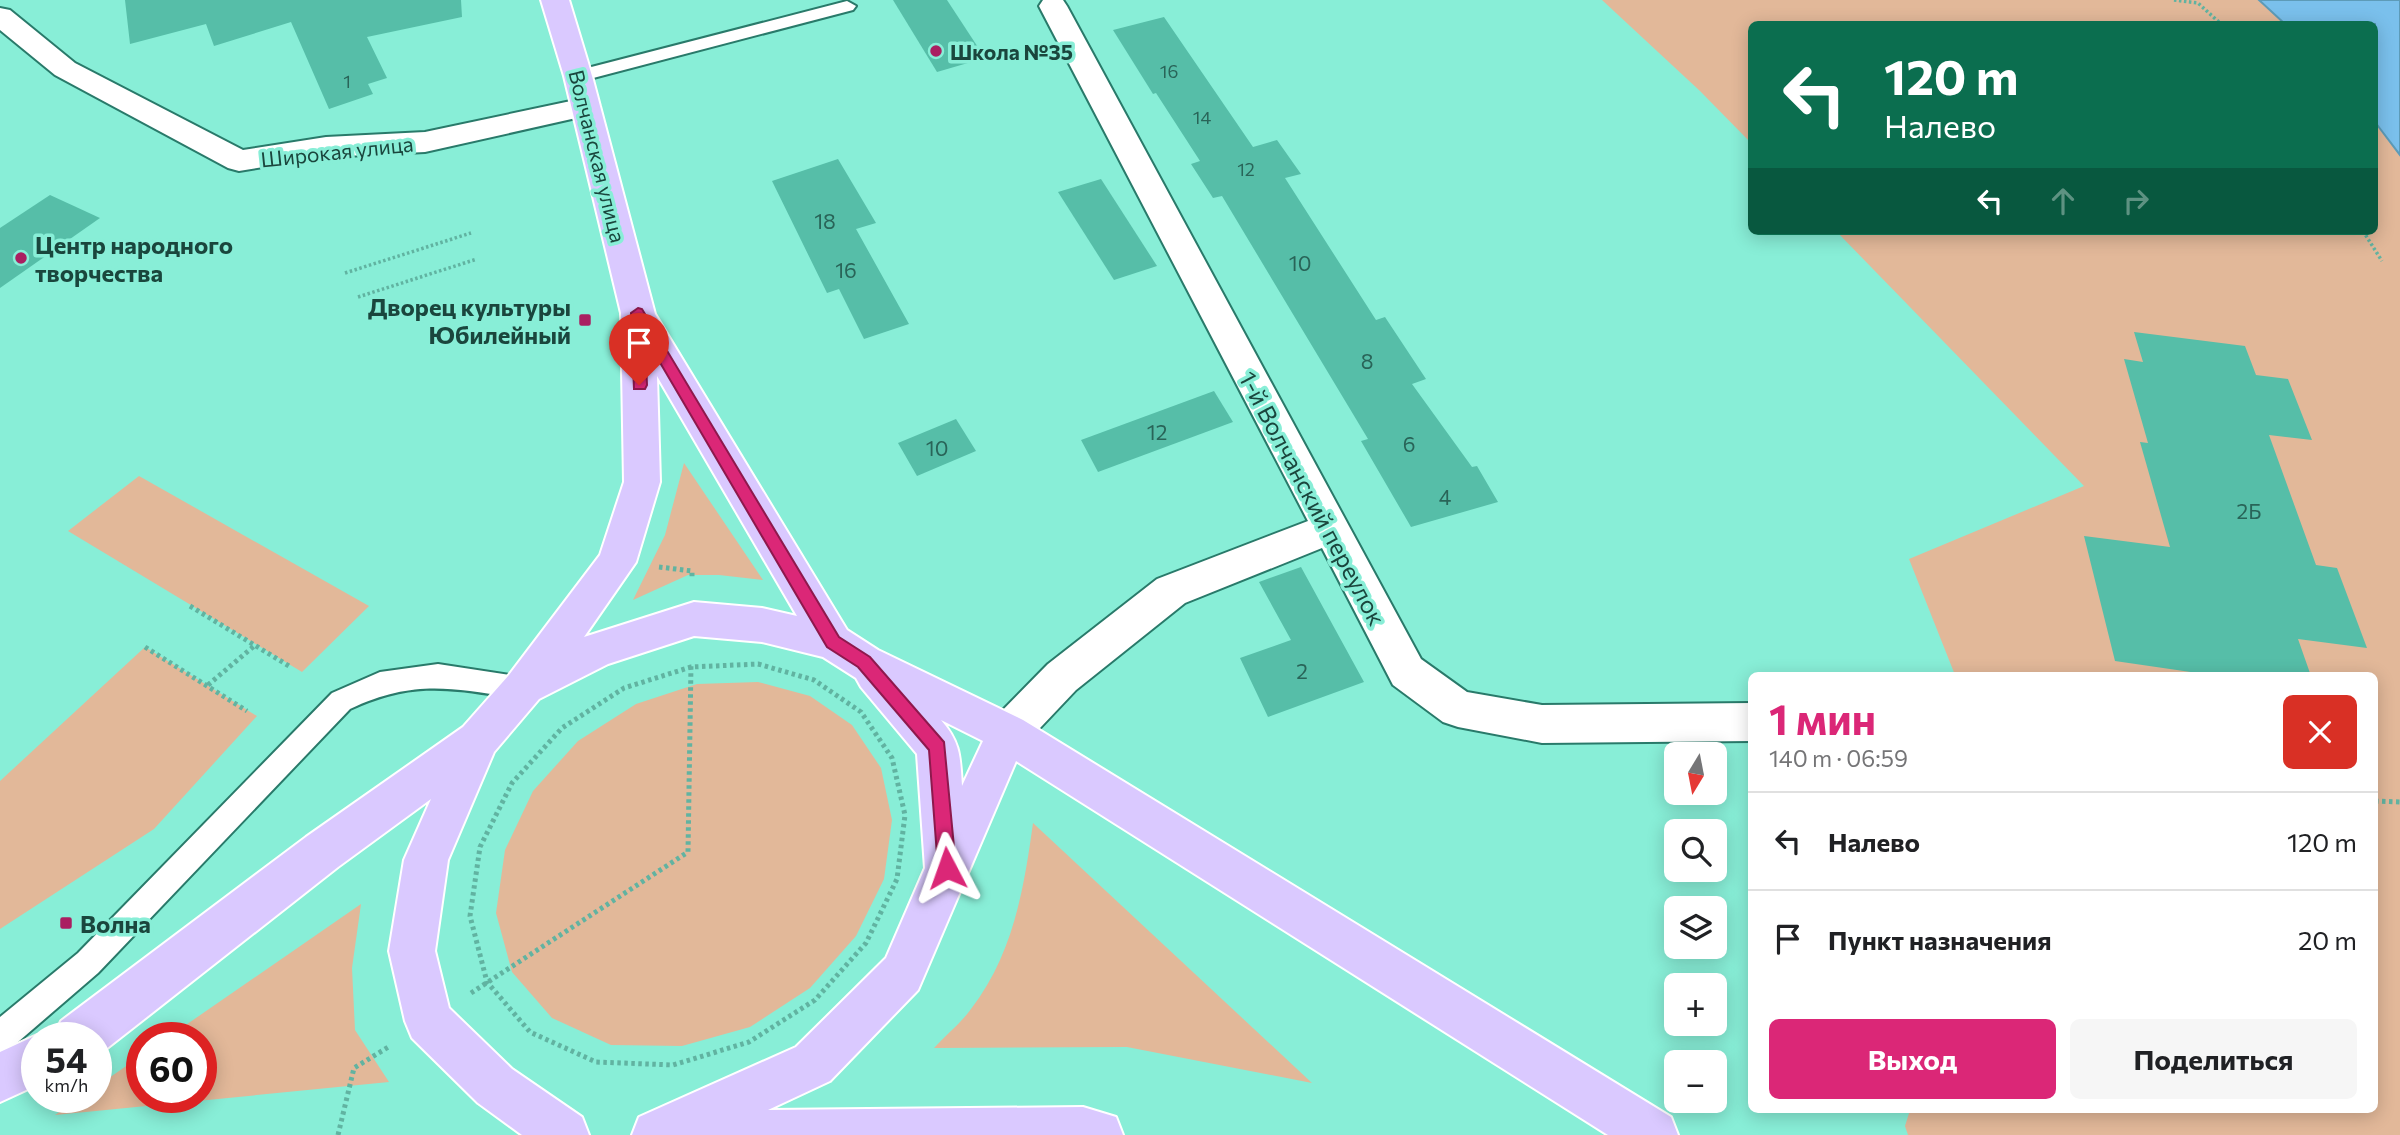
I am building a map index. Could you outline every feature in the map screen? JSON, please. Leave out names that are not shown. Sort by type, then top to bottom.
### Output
[{"type":"main road","name":"Волчанская улица","points":[[555,0],[578,76],[638,313]]},
{"type":"main road","points":[[102,1022],[322,852],[478,740],[523,688],[617,562],[642,482],[638,313]]},
{"type":"main road","points":[[638,313],[849,652],[938,747],[947,868]]},
{"type":"main road","points":[[523,688],[596,650],[694,619],[762,625],[849,652],[1008,733],[1653,1135]]},
{"type":"main road","points":[[657,1135],[813,1064],[902,974],[1008,733]]},
{"type":"main road","points":[[478,740],[426,860],[412,951],[429,1021],[495,1086],[564,1135]]},
{"type":"main road","points":[[0,1078],[21,1067]]},
{"type":"main road","points":[[682,1135],[1083,1132],[1098,1135]]},
{"type":"street","name":"1-й Волчанский переулок","points":[[1052,6],[1407,672],[1458,709],[1542,724],[1748,722]]},
{"type":"street","name":"Широкая улица","points":[[0,16],[65,69],[239,161],[326,147],[425,142],[585,107]]},
{"type":"street","points":[[1008,733],[1062,677],[1171,591],[1329,530]]},
{"type":"lane","points":[[578,76],[847,6]]},
{"type":"lane","points":[[0,1037],[88,963],[341,701],[380,682],[439,675],[523,688]]},
{"type":"path","points":[[2174,0],[2198,3],[2218,21]]},
{"type":"path","points":[[345,273],[471,233]]},
{"type":"path","points":[[2366,235],[2382,261]]},
{"type":"path","points":[[358,297],[477,259]]},
{"type":"path","points":[[338,1135],[355,1068],[688,852],[694,619],[692,571],[617,562]]},
{"type":"path","points":[[190,606],[289,666]]},
{"type":"path","points":[[208,685],[254,646]]},
{"type":"path","points":[[145,647],[247,710]]},
{"type":"path","points":[[758,664],[814,680],[861,712],[892,758],[905,815],[897,879],[866,943],[815,1000],[749,1042],[673,1065],[596,1062],[530,1032],[487,982],[470,916],[480,847],[512,783],[562,729],[624,688],[691,667],[758,664]]},
{"type":"path","points":[[2378,801],[2400,802]]},
{"type":"shaded area","points":[[1602,0],[2259,0],[2282,21],[1748,21],[1748,140],[1700,91]]},
{"type":"shaded area","points":[[2378,126],[2400,155],[2400,1135],[1908,1135],[1905,1126],[1909,1113],[2378,1113],[2378,672],[1954,672],[1909,559],[2084,486],[1840,235],[2378,235]]},
{"type":"shaded area","points":[[684,463],[763,580],[688,575],[633,600],[665,535]]},
{"type":"shaded area","points":[[139,476],[369,606],[302,672],[68,531]]},
{"type":"shaded area","points":[[145,647],[257,716],[154,829],[0,929],[0,781]]},
{"type":"shaded area","points":[[758,682],[810,696],[852,725],[881,768],[892,820],[884,879],[856,936],[810,988],[750,1027],[682,1046],[611,1045],[552,1018],[512,972],[496,913],[505,850],[533,791],[578,741],[636,704],[697,684]]},
{"type":"shaded area","points":[[1033,823],[1312,1083],[1127,1047],[934,1048],[967,1014],[985,988],[1007,944],[1021,897]]},
{"type":"shaded area","points":[[361,904],[352,968],[355,1030],[389,1082],[217,1099],[217,1022],[190,1022]]},
{"type":"shaded area","points":[[126,1066],[126,1108],[112,1109],[112,1076]]},
{"type":"water","points":[[2259,0],[2400,0],[2400,155],[2378,126],[2378,21],[2282,21]]},
{"type":"building","points":[[125,0],[461,0],[462,17],[367,37],[387,78],[368,84],[373,94],[329,109],[291,22],[214,46],[206,24],[130,44]]},
{"type":"building","points":[[893,0],[947,0],[985,58],[937,72]]},
{"type":"building","points":[[1164,17],[1253,147],[1277,140],[1301,174],[1285,178],[1376,320],[1385,317],[1426,379],[1412,384],[1472,467],[1477,466],[1498,502],[1411,527],[1361,441],[1368,439],[1222,196],[1213,198],[1191,164],[1200,161],[1113,30]]},
{"type":"building","points":[[838,159],[876,223],[856,229],[909,324],[864,339],[839,289],[827,293],[772,181]]},
{"type":"building","points":[[1101,179],[1157,266],[1114,280],[1058,192]]},
{"type":"building","name":"Центр народного творчества","points":[[50,195],[100,218],[0,288],[0,228]]},
{"type":"building","points":[[2134,332],[2245,346],[2256,375],[2288,379],[2312,440],[2269,435],[2316,565],[2337,568],[2367,648],[2298,639],[2310,672],[2191,672],[2115,661],[2084,536],[2170,547],[2140,442],[2148,443],[2124,359],[2143,362]]},
{"type":"building","points":[[1214,391],[1233,422],[1098,472],[1081,440]]},
{"type":"building","points":[[956,419],[976,451],[917,476],[898,443]]},
{"type":"building","points":[[1301,567],[1364,682],[1268,717],[1240,658],[1291,640],[1259,582]]},
{"type":"place","name":"Школа №35","points":[[936,51]]},
{"type":"place","name":"Центр народного творчества","points":[[21,258]]},
{"type":"place","name":"Дворец культуры Юбилейный","points":[[585,320]]},
{"type":"place","name":"Волна","points":[[66,923]]},
{"type":"route","points":[[639,385],[638,313],[833,642],[864,662],[938,747],[947,868]]}]
